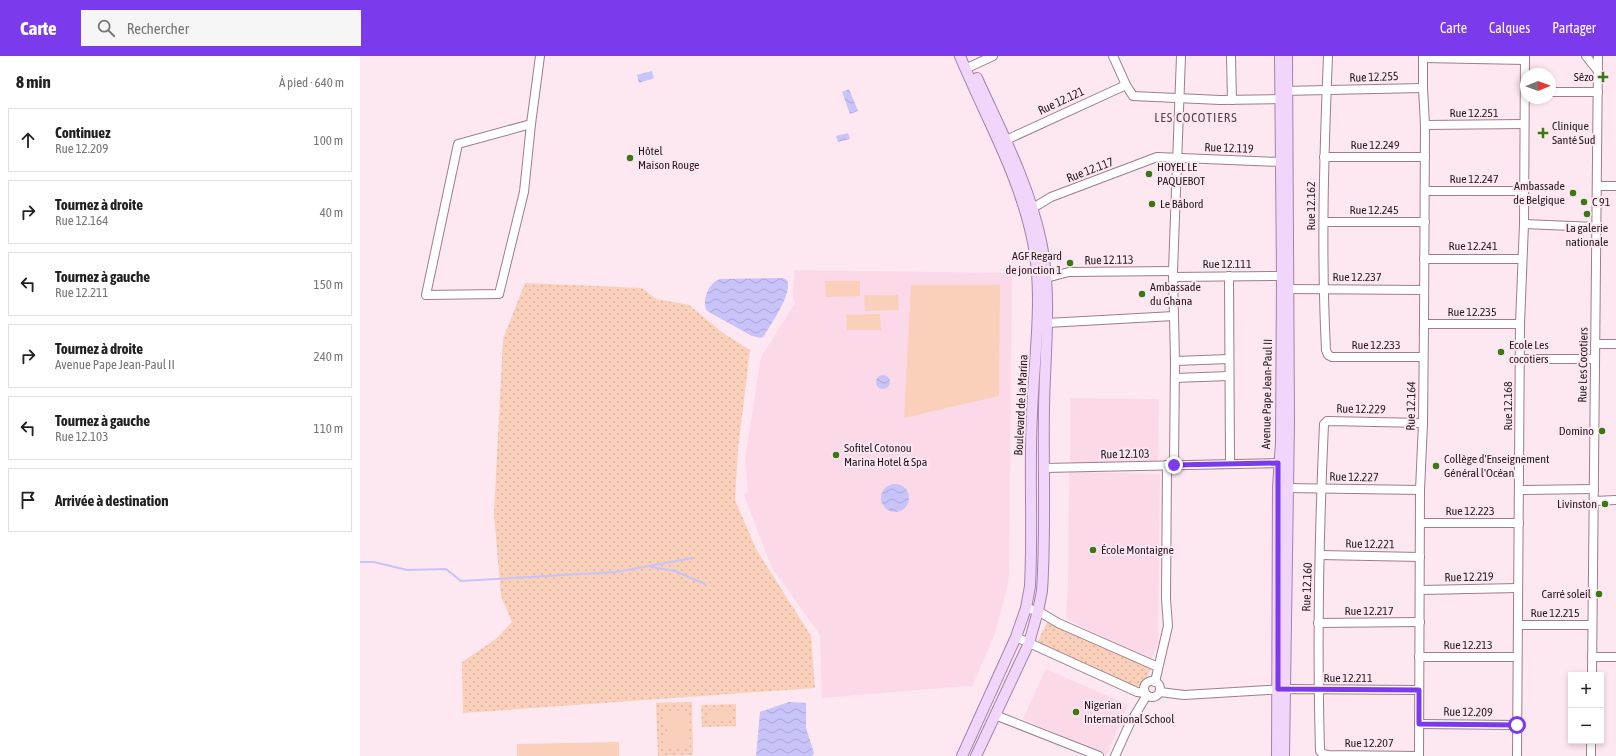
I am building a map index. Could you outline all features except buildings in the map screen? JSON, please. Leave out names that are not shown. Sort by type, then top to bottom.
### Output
[{"type":"main road","name":"Boulevard de la Marina","points":[[960,56],[968,68],[1006,140],[1033,208],[1041,242],[1046,278],[1047,323],[1042,591],[1038,612],[1028,643],[976,756]]},
{"type":"main road","name":"Boulevard de la Marina","points":[[962,756],[1016,637],[1026,608],[1031,573],[1032,414],[1038,339],[1035,252],[1026,212],[968,68],[967,56]]},
{"type":"main road","name":"Avenue Pape Jean-Paul II","points":[[1277,756],[1282,689],[1289,422],[1289,289],[1280,56]]},
{"type":"main road","name":"Avenue Pape Jean-Paul II","points":[[1284,756],[1278,463],[1280,442],[1282,276],[1280,162],[1282,94],[1287,56]]},
{"type":"street","points":[[530,124],[458,144],[426,295],[500,294],[524,192],[530,124],[540,56]]},
{"type":"street","points":[[968,68],[994,56]]},
{"type":"street","points":[[1113,56],[1126,85]]},
{"type":"street","points":[[1154,682],[1168,626],[1166,599],[1170,465],[1175,378],[1173,274],[1176,159],[1181,56]]},
{"type":"street","points":[[1231,56],[1232,100]]},
{"type":"street","name":"Rue 12.162","points":[[1328,56],[1324,156],[1323,289],[1326,350],[1328,355]]},
{"type":"street","points":[[1586,56],[1598,71]]},
{"type":"street","name":"Rue Les Cocotiers","points":[[1592,672],[1598,56]]},
{"type":"street","points":[[1423,57],[1525,58]]},
{"type":"street","name":"Rue 12.164","points":[[1419,756],[1421,590],[1420,490],[1423,422],[1425,222],[1423,57]]},
{"type":"street","name":"Rue 12.168","points":[[1525,58],[1525,68]]},
{"type":"street","name":"Rue 12.255","points":[[1126,85],[1133,96],[1232,100],[1282,94],[1327,91],[1423,88]]},
{"type":"street","name":"Rue 12.121","points":[[1006,140],[1126,85]]},
{"type":"street","points":[[1556,92],[1598,92]]},
{"type":"street","name":"Rue 12.168","points":[[1517,756],[1521,359],[1520,324],[1524,224],[1523,191],[1525,104]]},
{"type":"street","name":"Rue 12.251","points":[[1425,125],[1524,124]]},
{"type":"street","name":"Rue 12.249","points":[[1324,156],[1425,157]]},
{"type":"street","name":"Rue 12.119","points":[[1157,157],[1176,159],[1280,162]]},
{"type":"street","name":"Rue 12.117","points":[[1033,208],[1051,197],[1157,157]]},
{"type":"street","points":[[1597,186],[1616,186]]},
{"type":"street","name":"Rue 12.247","points":[[1425,191],[1523,191]]},
{"type":"street","name":"Rue 12.245","points":[[1324,222],[1425,222]]},
{"type":"street","points":[[1524,224],[1596,227]]},
{"type":"street","name":"Rue 12.241","points":[[1424,259],[1522,259]]},
{"type":"street","name":"Rue 12.113","points":[[1046,278],[1069,272],[1173,274]]},
{"type":"street","name":"Rue 12.111","points":[[1173,274],[1282,276]]},
{"type":"street","points":[[1229,276],[1230,464]]},
{"type":"street","name":"Rue 12.237","points":[[1289,289],[1424,290]]},
{"type":"street","points":[[1047,323],[1174,316]]},
{"type":"street","name":"Rue 12.235","points":[[1424,324],[1520,324]]},
{"type":"street","points":[[1595,344],[1616,344]]},
{"type":"street","name":"Rue 12.233","points":[[1328,355],[1332,357],[1424,357]]},
{"type":"street","points":[[1521,359],[1595,358]]},
{"type":"street","points":[[1175,361],[1229,359]]},
{"type":"street","points":[[1175,378],[1230,376]]},
{"type":"street","name":"Rue 12.229","points":[[1324,424],[1327,421],[1423,422]]},
{"type":"street","name":"Rue 12.160","points":[[1320,751],[1318,623],[1324,424]]},
{"type":"street","name":"Rue 12.103","points":[[1044,468],[1278,463]]},
{"type":"street","name":"Rue 12.227","points":[[1287,488],[1420,490]]},
{"type":"street","points":[[1520,490],[1594,489]]},
{"type":"street","points":[[1594,501],[1616,500]]},
{"type":"street","name":"Rue 12.223","points":[[1421,523],[1519,523]]},
{"type":"street","name":"Rue 12.221","points":[[1320,555],[1420,557]]},
{"type":"street","name":"Rue 12.219","points":[[1421,590],[1518,588]]},
{"type":"street","points":[[1026,608],[1038,612],[1058,623],[1158,667]]},
{"type":"street","name":"Rue 12.217","points":[[1318,623],[1420,622]]},
{"type":"street","name":"Rue 12.215","points":[[1518,625],[1592,625]]},
{"type":"street","points":[[1016,637],[1137,692],[1146,694],[1153,697],[1160,692],[1159,686],[1154,682],[1146,684],[1144,690],[1146,694],[1130,723],[1116,756]]},
{"type":"street","name":"Rue 12.213","points":[[1419,657],[1517,657]]},
{"type":"street","points":[[1592,657],[1616,657]]},
{"type":"street","name":"Rue 12.211","points":[[1160,692],[1191,695],[1282,689],[1419,690]]},
{"type":"street","points":[[995,715],[1099,756]]},
{"type":"street","name":"Rue 12.209","points":[[1419,724],[1517,725]]},
{"type":"street","points":[[1591,744],[1591,756]]},
{"type":"street","name":"Rue 12.207","points":[[1320,751],[1323,754],[1328,755],[1419,756]]},
{"type":"shaded area","points":[[794,270],[1012,273],[1009,573],[1007,588],[995,633],[972,687],[968,686],[822,698],[820,635],[772,568],[744,495],[748,492],[745,459],[761,357],[795,303],[793,299]]},
{"type":"shaded area","points":[[825,281],[860,281],[860,296],[826,297]]},
{"type":"shaded area","points":[[525,283],[642,288],[656,299],[689,305],[723,333],[750,350],[738,449],[735,500],[756,549],[811,636],[815,688],[463,713],[462,662],[496,639],[512,622],[501,596],[494,514],[503,339]]},
{"type":"shaded area","points":[[911,285],[1000,285],[999,396],[904,418]]},
{"type":"shaded area","points":[[864,295],[898,295],[899,310],[865,311]]},
{"type":"shaded area","points":[[880,314],[881,330],[847,330],[846,315]]},
{"type":"shaded area","points":[[1070,398],[1159,399],[1158,463],[1070,463]]},
{"type":"shaded area","points":[[1069,472],[1160,474],[1158,644],[1150,662],[1069,620],[1066,616],[1068,584]]},
{"type":"shaded area","points":[[1048,620],[1151,668],[1140,692],[1037,643]]},
{"type":"shaded area","name":"Nigerian International School","points":[[1046,669],[1128,705],[1106,756],[1023,719]]},
{"type":"shaded area","points":[[692,702],[693,755],[658,756],[656,703]]},
{"type":"shaded area","points":[[736,704],[736,726],[702,727],[701,705]]},
{"type":"shaded area","points":[[730,709],[731,720],[708,720],[707,710]]},
{"type":"shaded area","points":[[685,710],[686,713],[689,713],[690,727],[686,727],[686,732],[690,732],[690,746],[686,746],[686,748],[667,749],[667,747],[663,747],[663,733],[667,732],[666,727],[663,727],[662,713],[666,713],[666,711]]},
{"type":"shaded area","points":[[619,742],[619,756],[517,756],[517,744]]},
{"type":"water","points":[[652,71],[654,78],[639,83],[637,75]]},
{"type":"water","points":[[849,89],[858,111],[850,114],[842,92]]},
{"type":"water","points":[[848,133],[850,139],[838,142],[836,136]]},
{"type":"water","points":[[783,278],[787,280],[787,293],[771,324],[764,336],[761,338],[752,336],[707,311],[705,307],[709,288],[720,279]]},
{"type":"water","points":[[883,375],[888,377],[890,382],[888,387],[883,389],[878,387],[876,382],[878,377]]},
{"type":"water","points":[[895,484],[905,488],[909,498],[905,508],[895,512],[885,508],[881,498],[885,488]]},
{"type":"water","points":[[789,702],[806,703],[806,728],[814,753],[812,756],[756,756],[760,712]]},
{"type":"waterway","points":[[360,562],[374,562],[407,570],[446,569],[461,581],[616,572],[693,558]]},
{"type":"waterway","points":[[651,567],[675,571],[705,584]]},
{"type":"place","name":"Sêzo","points":[[1603,77]]},
{"type":"place","name":"Clinique Santé Sud","points":[[1543,133]]},
{"type":"place","name":"Hôtel Maison Rouge","points":[[630,158]]},
{"type":"place","name":"HOYEL LE PAQUEBOT","points":[[1149,174]]},
{"type":"place","name":"Ambassade de Belgique","points":[[1573,193]]},
{"type":"place","name":"C 91","points":[[1584,202]]},
{"type":"place","name":"Le Bâbord","points":[[1152,204]]},
{"type":"place","name":"La galerie nationale","points":[[1587,214]]},
{"type":"place","name":"AGF Regard de jonction 1","points":[[1070,263]]},
{"type":"place","name":"Ambassade du Ghana","points":[[1142,294]]},
{"type":"place","name":"Ecole Les cocotiers","points":[[1501,352]]},
{"type":"place","name":"Domino","points":[[1602,431]]},
{"type":"place","name":"Sofitel Cotonou Marina Hotel & Spa","points":[[836,455]]},
{"type":"place","name":"Collège d'Enseignement Général l'Océan","points":[[1436,466]]},
{"type":"place","name":"Livinston","points":[[1605,504]]},
{"type":"place","name":"École Montaigne","points":[[1093,550]]},
{"type":"place","name":"Carré soleil","points":[[1599,594]]},
{"type":"place","name":"Nigerian International School","points":[[1076,712]]},
{"type":"district","name":"LES COCOTIERS","points":[[1196,117]]},
{"type":"route","points":[[1174,465],[1278,463],[1278,689],[1419,690],[1419,724],[1517,725]]}]
